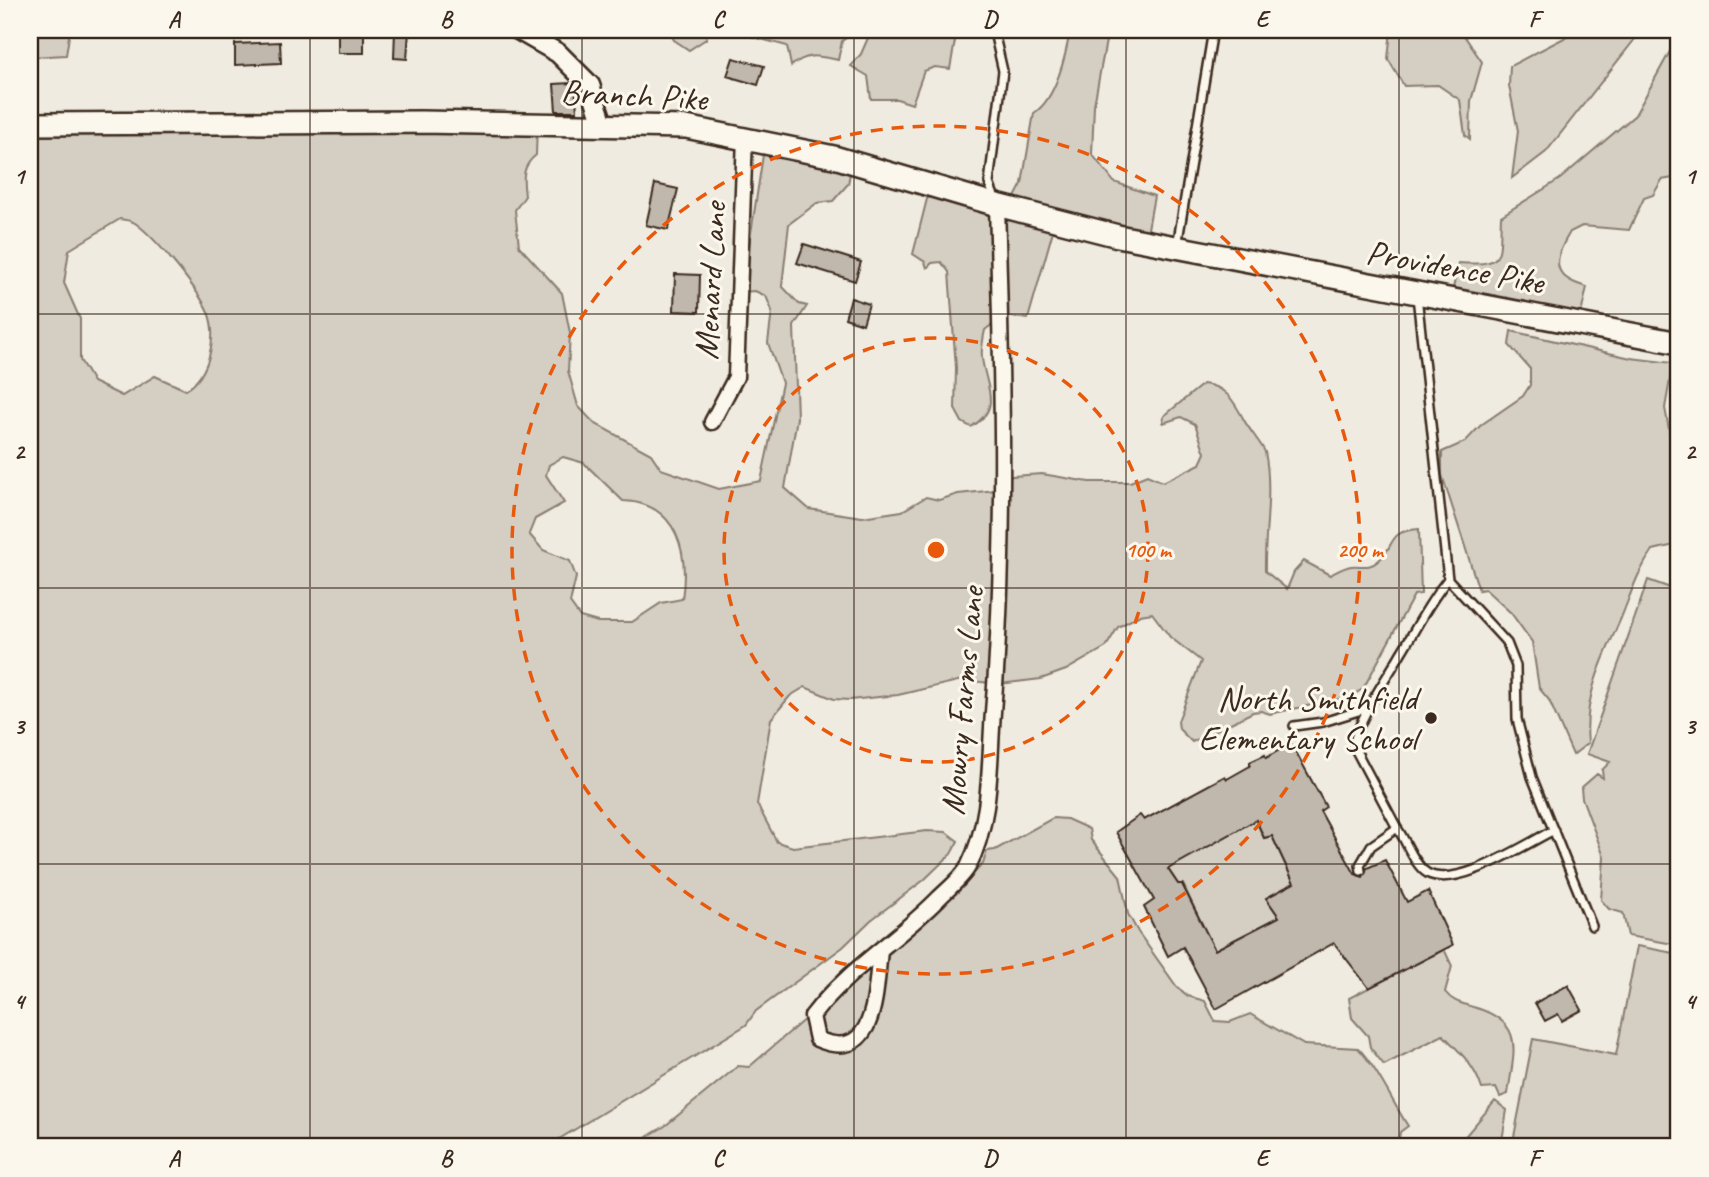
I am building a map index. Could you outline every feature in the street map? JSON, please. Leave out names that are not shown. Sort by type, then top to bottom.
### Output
[{"type":"main road","name":"Branch Pike","points":[[30,124],[203,122],[603,124],[686,127],[834,157],[998,205],[1118,236],[1219,257]]},
{"type":"main road","name":"Providence Pike","points":[[1219,257],[1679,343]]},
{"type":"street","points":[[519,30],[558,53],[590,85],[603,124]]},
{"type":"street","name":"Menard Lane","points":[[712,422],[736,377],[745,137]]},
{"type":"street","name":"Mowry Farms Lane","points":[[880,951],[867,1029],[853,1044],[834,1046],[817,1039],[812,1016],[836,985],[880,951],[910,928],[967,869],[984,825],[1002,612],[1004,516],[998,205]]},
{"type":"lane","points":[[1177,247],[1213,30]]},
{"type":"lane","points":[[994,32],[1003,71],[989,183],[998,205]]},
{"type":"lane","points":[[1417,295],[1448,579],[1507,643],[1516,666],[1517,719],[1531,777],[1592,926]]},
{"type":"lane","points":[[1448,579],[1429,602],[1368,708],[1358,727],[1353,745],[1397,828],[1425,872],[1440,877],[1460,877],[1553,830]]},
{"type":"lane","points":[[1294,726],[1323,722],[1368,708]]},
{"type":"lane","points":[[1360,871],[1360,865],[1371,846],[1397,828]]},
{"type":"shaded area","points":[[30,30],[70,30],[66,55],[30,57]]},
{"type":"shaded area","points":[[669,30],[708,30],[706,39],[689,50],[674,40]]},
{"type":"shaded area","points":[[753,30],[957,30],[950,69],[935,67],[924,71],[912,104],[897,99],[871,99],[868,76],[851,66],[861,54],[868,38],[854,32],[842,41],[838,60],[808,57],[791,66],[787,46],[753,37]]},
{"type":"shaded area","points":[[1070,30],[1108,30],[1094,105],[1092,154],[1114,182],[1154,196],[1146,240],[1056,220],[1028,319],[1003,316],[985,330],[982,355],[990,405],[981,420],[971,427],[962,422],[955,409],[956,368],[949,272],[941,262],[932,263],[927,268],[925,262],[913,254],[930,187],[1010,207],[1022,184],[1034,113],[1054,87],[1063,64]]},
{"type":"shaded area","points":[[1391,30],[1461,31],[1482,62],[1471,101],[1470,139],[1465,135],[1460,100],[1438,85],[1404,86],[1388,59]]},
{"type":"shaded area","points":[[1571,30],[1642,30],[1546,152],[1512,178],[1518,131],[1509,86],[1510,66],[1570,35]]},
{"type":"shaded area","points":[[1679,35],[1679,177],[1662,180],[1653,195],[1644,198],[1629,230],[1582,226],[1570,232],[1558,260],[1561,273],[1567,279],[1587,287],[1579,323],[1451,299],[1458,263],[1485,263],[1497,257],[1501,216],[1560,179],[1635,115]]},
{"type":"shaded area","points":[[537,124],[536,155],[525,169],[525,196],[515,210],[519,246],[562,293],[570,333],[568,371],[578,406],[594,423],[651,454],[661,469],[719,489],[761,481],[782,383],[768,343],[772,311],[766,296],[755,291],[742,292],[765,142],[852,163],[848,184],[833,201],[817,203],[789,224],[782,286],[799,304],[807,306],[794,326],[797,418],[785,488],[809,509],[862,517],[902,511],[926,497],[939,500],[958,494],[996,490],[1012,476],[1042,474],[1089,482],[1130,482],[1147,475],[1163,482],[1200,464],[1205,453],[1195,424],[1181,417],[1163,423],[1164,416],[1203,384],[1211,385],[1223,391],[1237,407],[1265,452],[1268,496],[1265,571],[1287,589],[1294,572],[1304,561],[1330,575],[1348,567],[1372,565],[1384,555],[1397,536],[1419,529],[1421,594],[1414,595],[1363,689],[1349,697],[1270,714],[1253,712],[1192,742],[1179,729],[1178,721],[1201,661],[1170,637],[1152,613],[1140,615],[1118,627],[1106,647],[1066,670],[1041,679],[1000,684],[962,680],[898,695],[850,700],[834,699],[805,687],[790,696],[771,719],[757,804],[777,842],[793,847],[927,831],[946,832],[958,841],[951,854],[924,880],[871,920],[843,947],[756,1011],[746,1025],[546,1147],[30,1147],[30,125]],"holes":[[[120,219],[133,222],[154,240],[186,278],[208,312],[212,333],[206,366],[194,384],[186,390],[155,376],[122,396],[93,382],[80,360],[80,319],[64,283],[69,250]],[[563,457],[584,463],[623,501],[642,504],[668,521],[681,548],[684,582],[682,599],[661,603],[632,622],[598,622],[580,617],[570,603],[576,577],[570,561],[543,550],[529,534],[535,519],[564,503],[546,475],[549,465]]]},
{"type":"shaded area","points":[[1511,331],[1631,358],[1673,363],[1665,408],[1670,435],[1679,456],[1679,544],[1653,550],[1643,567],[1591,694],[1588,743],[1573,755],[1549,700],[1539,688],[1532,642],[1511,613],[1485,589],[1479,590],[1442,475],[1442,452],[1465,442],[1481,425],[1523,396],[1530,385],[1530,369],[1509,345]]},
{"type":"shaded area","points":[[1648,580],[1679,591],[1679,945],[1628,936],[1623,913],[1609,909],[1601,900],[1604,857],[1582,798],[1581,788],[1597,774],[1603,778],[1602,770],[1610,762],[1587,754]]},
{"type":"shaded area","points":[[1247,800],[1264,838],[1272,836],[1294,883],[1267,898],[1279,917],[1191,962],[1182,947],[1206,933],[1183,884],[1178,884],[1168,869]]},
{"type":"shaded area","points":[[1053,818],[1067,819],[1089,829],[1091,840],[1120,876],[1128,914],[1138,932],[1177,987],[1188,996],[1205,1001],[1215,1021],[1230,1022],[1250,1014],[1304,1045],[1358,1048],[1378,1075],[1408,1126],[1400,1132],[1398,1145],[1403,1147],[630,1147],[665,1126],[738,1066],[749,1067],[970,877],[983,864],[987,851],[995,850]]},
{"type":"shaded area","points":[[1637,946],[1679,954],[1679,1147],[1512,1147],[1533,1039],[1616,1055]]},
{"type":"shaded area","points":[[1444,949],[1452,966],[1445,992],[1457,1002],[1490,1013],[1509,1030],[1514,1051],[1508,1094],[1500,1097],[1496,1088],[1482,1089],[1471,1066],[1443,1035],[1384,1065],[1370,1047],[1368,1036],[1352,1018],[1349,998]]},
{"type":"shaded area","points":[[1495,1101],[1507,1110],[1501,1147],[1456,1147]]},
{"type":"building","points":[[338,30],[364,30],[364,53],[338,53]]},
{"type":"building","points":[[395,30],[409,31],[407,59],[394,58]]},
{"type":"building","points":[[280,42],[281,63],[235,65],[235,44]]},
{"type":"building","points":[[733,58],[764,66],[758,85],[727,76]]},
{"type":"building","points":[[572,83],[575,86],[577,111],[556,111],[554,84]]},
{"type":"building","points":[[655,184],[678,189],[668,230],[646,225]]},
{"type":"building","points":[[804,244],[861,262],[855,281],[797,263]]},
{"type":"building","points":[[675,274],[700,275],[699,312],[674,311]]},
{"type":"building","points":[[851,298],[869,304],[863,324],[845,318]]},
{"type":"building","points":[[1291,743],[1326,807],[1320,811],[1355,874],[1363,877],[1367,868],[1385,860],[1407,902],[1428,891],[1453,945],[1369,988],[1334,943],[1216,1009],[1183,947],[1168,956],[1144,907],[1154,900],[1116,832],[1140,815],[1144,820],[1225,776],[1227,779],[1250,766],[1250,762],[1265,755],[1266,758]],"holes":[[[1256,820],[1264,838],[1272,836],[1294,883],[1266,898],[1279,917],[1215,950],[1182,884],[1178,884],[1168,869]]]},
{"type":"building","points":[[1568,985],[1582,1010],[1562,1021],[1558,1014],[1545,1021],[1535,1003]]},
{"type":"place","name":"North Smithfield Elementary School","points":[[1431,718]]}]
